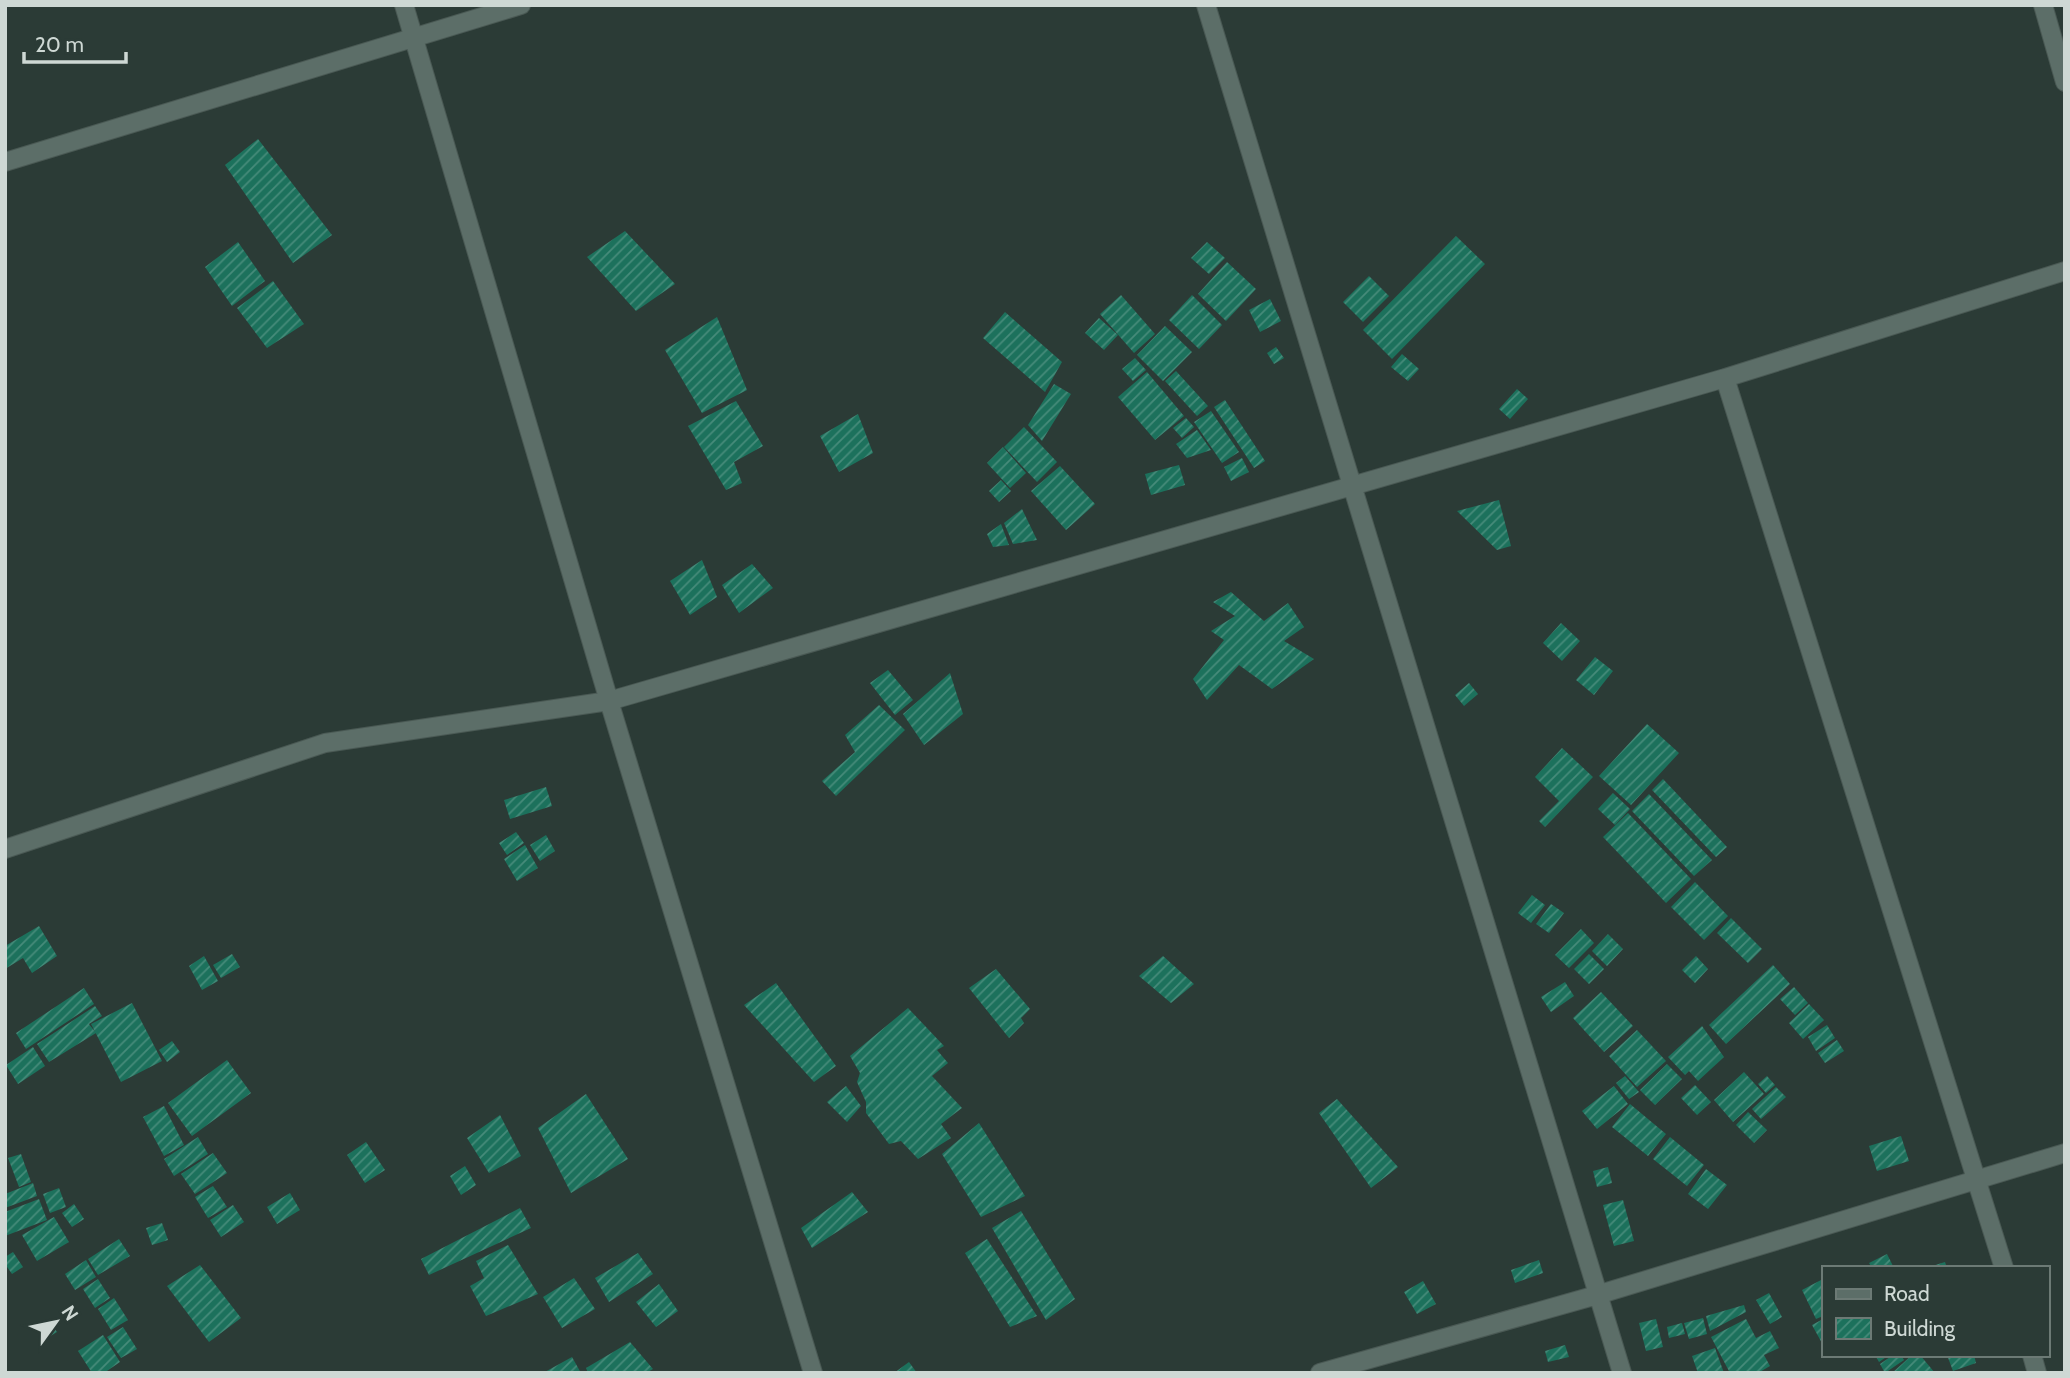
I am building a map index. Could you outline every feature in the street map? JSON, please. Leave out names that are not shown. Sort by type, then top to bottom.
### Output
[{"type":"street","points":[[404,5],[813,1373]]},
{"type":"street","points":[[5,162],[521,5]]},
{"type":"street","points":[[1206,5],[1622,1373]]},
{"type":"street","points":[[2043,5],[2065,82]]},
{"type":"street","points":[[5,849],[325,743],[610,701],[1725,378],[2065,271]]},
{"type":"street","points":[[1725,378],[2003,1266]]},
{"type":"street","points":[[1320,1373],[1597,1295],[2065,1153]]},
{"type":"building","points":[[258,139],[332,235],[293,263],[225,165]]},
{"type":"building","points":[[625,231],[675,284],[636,311],[587,257]]},
{"type":"building","points":[[1456,236],[1485,264],[1392,359],[1363,330]]},
{"type":"building","points":[[238,242],[265,281],[232,306],[205,267]]},
{"type":"building","points":[[1207,242],[1225,258],[1209,274],[1191,258]]},
{"type":"building","points":[[1227,262],[1256,289],[1226,321],[1198,294]]},
{"type":"building","points":[[1369,276],[1389,296],[1363,322],[1343,302]]},
{"type":"building","points":[[273,281],[304,324],[267,348],[237,308]]},
{"type":"building","points":[[1121,295],[1155,334],[1134,353],[1100,314]]},
{"type":"building","points":[[1192,295],[1222,325],[1199,349],[1169,320]]},
{"type":"building","points":[[1270,299],[1281,321],[1260,332],[1249,310]]},
{"type":"building","points":[[1005,312],[1062,362],[1045,392],[983,338]]},
{"type":"building","points":[[717,317],[747,390],[702,413],[665,350]]},
{"type":"building","points":[[1099,318],[1118,335],[1104,350],[1085,333]]},
{"type":"building","points":[[1165,326],[1192,352],[1163,381],[1137,355]]},
{"type":"building","points":[[1276,347],[1284,358],[1274,364],[1267,353]]},
{"type":"building","points":[[1402,354],[1419,369],[1408,381],[1391,367]]},
{"type":"building","points":[[1135,358],[1146,370],[1133,381],[1122,369]]},
{"type":"building","points":[[1176,371],[1208,406],[1197,416],[1165,381]]},
{"type":"building","points":[[1147,372],[1184,416],[1155,440],[1118,397]]},
{"type":"building","points":[[1054,384],[1071,394],[1042,441],[1028,425]]},
{"type":"building","points":[[1517,389],[1528,399],[1510,419],[1499,409]]},
{"type":"building","points":[[1225,400],[1265,461],[1254,468],[1214,407]]},
{"type":"building","points":[[736,401],[763,446],[734,462],[742,483],[726,490],[688,426]]},
{"type":"building","points":[[1211,411],[1239,452],[1222,463],[1194,422]]},
{"type":"building","points":[[858,414],[873,453],[839,472],[820,436]]},
{"type":"building","points":[[1186,418],[1194,427],[1182,438],[1173,428]]},
{"type":"building","points":[[1024,427],[1057,462],[1037,482],[1004,447]]},
{"type":"building","points":[[1197,430],[1211,450],[1187,458],[1176,444]]},
{"type":"building","points":[[1003,447],[1026,473],[1010,488],[987,463]]},
{"type":"building","points":[[1242,458],[1249,472],[1231,481],[1224,467]]},
{"type":"building","points":[[1179,465],[1185,485],[1151,495],[1145,474]]},
{"type":"building","points":[[1060,466],[1095,504],[1066,530],[1031,491]]},
{"type":"building","points":[[1001,480],[1011,491],[999,502],[989,491]]},
{"type":"building","points":[[1499,500],[1511,546],[1497,550],[1457,511]]},
{"type":"building","points":[[1022,509],[1037,540],[1013,544],[1004,523]]},
{"type":"building","points":[[1001,524],[1009,545],[993,547],[987,534]]},
{"type":"building","points":[[702,560],[717,597],[690,615],[670,581]]},
{"type":"building","points":[[752,564],[773,588],[739,613],[722,585]]},
{"type":"building","points":[[1231,592],[1264,621],[1288,603],[1304,627],[1284,641],[1314,659],[1272,689],[1239,665],[1207,700],[1193,679],[1224,640],[1211,631],[1235,616],[1213,602]]},
{"type":"building","points":[[1561,623],[1580,641],[1562,661],[1543,643]]},
{"type":"building","points":[[1595,657],[1613,671],[1594,695],[1576,680]]},
{"type":"building","points":[[888,670],[913,700],[895,715],[870,683]]},
{"type":"building","points":[[950,673],[963,714],[924,745],[903,714]]},
{"type":"building","points":[[1469,683],[1478,694],[1464,706],[1455,695]]},
{"type":"building","points":[[879,705],[905,730],[836,796],[822,781],[855,752],[845,735]]},
{"type":"building","points":[[1647,724],[1679,753],[1631,805],[1599,776]]},
{"type":"building","points":[[1562,748],[1593,777],[1545,827],[1539,821],[1559,801],[1535,777]]},
{"type":"building","points":[[1663,779],[1727,847],[1716,857],[1652,790]]},
{"type":"building","points":[[546,787],[552,806],[510,819],[504,800]]},
{"type":"building","points":[[1613,793],[1630,809],[1615,825],[1598,809]]},
{"type":"building","points":[[1649,794],[1712,860],[1694,876],[1632,811]]},
{"type":"building","points":[[1628,813],[1691,879],[1666,903],[1603,837]]},
{"type":"building","points":[[516,832],[524,843],[507,855],[499,843]]},
{"type":"building","points":[[546,835],[555,851],[540,861],[530,845]]},
{"type":"building","points":[[525,845],[538,868],[517,881],[504,859]]},
{"type":"building","points":[[1695,882],[1728,916],[1704,940],[1671,907]]},
{"type":"building","points":[[1532,895],[1545,905],[1531,923],[1518,913]]},
{"type":"building","points":[[1551,904],[1564,913],[1549,933],[1536,924]]},
{"type":"building","points":[[1731,918],[1762,949],[1748,963],[1717,933]]},
{"type":"building","points":[[39,926],[57,956],[32,973],[23,958],[5,969],[5,946]]},
{"type":"building","points":[[1581,929],[1594,943],[1569,968],[1555,955]]},
{"type":"building","points":[[1608,934],[1623,949],[1607,966],[1592,951]]},
{"type":"building","points":[[232,954],[240,967],[221,978],[213,965]]},
{"type":"building","points":[[1589,954],[1604,969],[1589,984],[1574,969]]},
{"type":"building","points":[[204,956],[218,981],[202,990],[189,966]]},
{"type":"building","points":[[1163,956],[1194,984],[1171,1003],[1139,976]]},
{"type":"building","points":[[1696,956],[1708,969],[1695,983],[1682,970]]},
{"type":"building","points":[[1773,965],[1790,984],[1726,1044],[1709,1025]]},
{"type":"building","points":[[996,969],[1030,1009],[1021,1018],[1024,1023],[1009,1038],[969,988]]},
{"type":"building","points":[[1565,982],[1574,996],[1551,1012],[1541,997]]},
{"type":"building","points":[[776,983],[836,1066],[814,1082],[744,1005]]},
{"type":"building","points":[[1794,987],[1808,1003],[1795,1015],[1780,999]]},
{"type":"building","points":[[84,988],[94,1004],[26,1049],[16,1033]]},
{"type":"building","points":[[1601,992],[1633,1026],[1604,1052],[1573,1018]]},
{"type":"building","points":[[132,1003],[162,1061],[121,1082],[91,1024]]},
{"type":"building","points":[[1809,1004],[1824,1020],[1803,1039],[1789,1023]]},
{"type":"building","points":[[95,1006],[102,1016],[89,1024],[96,1033],[49,1062],[37,1044]]},
{"type":"building","points":[[908,1008],[944,1046],[937,1050],[948,1063],[932,1076],[962,1108],[941,1124],[951,1138],[918,1159],[901,1141],[889,1144],[866,1113],[866,1102],[857,1082],[860,1073],[850,1056]]},
{"type":"building","points":[[1827,1025],[1835,1038],[1816,1051],[1808,1037]]},
{"type":"building","points":[[1702,1026],[1724,1057],[1698,1081],[1689,1071],[1685,1075],[1668,1057]]},
{"type":"building","points":[[1637,1030],[1666,1061],[1637,1087],[1609,1056]]},
{"type":"building","points":[[1837,1040],[1844,1051],[1825,1063],[1818,1053]]},
{"type":"building","points":[[172,1041],[180,1052],[167,1062],[159,1050]]},
{"type":"building","points":[[33,1047],[45,1066],[18,1084],[6,1065]]},
{"type":"building","points":[[227,1060],[251,1093],[192,1136],[168,1103]]},
{"type":"building","points":[[1667,1064],[1682,1079],[1655,1105],[1640,1090]]},
{"type":"building","points":[[1744,1072],[1764,1094],[1733,1122],[1714,1100]]},
{"type":"building","points":[[1625,1076],[1639,1092],[1629,1099],[1616,1083]]},
{"type":"building","points":[[1767,1076],[1775,1085],[1766,1093],[1758,1084]]},
{"type":"building","points":[[1695,1085],[1711,1102],[1697,1115],[1681,1098]]},
{"type":"building","points":[[846,1086],[861,1106],[847,1122],[827,1102]]},
{"type":"building","points":[[1614,1086],[1628,1104],[1597,1129],[1582,1111]]},
{"type":"building","points":[[1776,1087],[1786,1097],[1761,1119],[1752,1109]]},
{"type":"building","points":[[586,1094],[628,1159],[571,1193],[538,1128]]},
{"type":"building","points":[[1337,1099],[1398,1167],[1371,1188],[1319,1113]]},
{"type":"building","points":[[1630,1104],[1666,1134],[1648,1156],[1612,1127]]},
{"type":"building","points":[[164,1106],[184,1145],[164,1156],[143,1117]]},
{"type":"building","points":[[1748,1112],[1767,1130],[1754,1143],[1736,1125]]},
{"type":"building","points":[[500,1115],[521,1156],[489,1173],[467,1138]]},
{"type":"building","points":[[979,1123],[1025,1196],[981,1217],[942,1154]]},
{"type":"building","points":[[1901,1136],[1909,1161],[1877,1171],[1869,1146]]},
{"type":"building","points":[[198,1137],[208,1154],[174,1176],[164,1159]]},
{"type":"building","points":[[1670,1137],[1704,1165],[1687,1186],[1653,1159]]},
{"type":"building","points":[[366,1142],[385,1170],[365,1183],[347,1155]]},
{"type":"building","points":[[213,1153],[227,1173],[195,1194],[181,1174]]},
{"type":"building","points":[[21,1154],[31,1182],[19,1187],[8,1158]]},
{"type":"building","points":[[465,1166],[476,1185],[461,1195],[450,1176]]},
{"type":"building","points":[[1608,1167],[1612,1183],[1597,1187],[1593,1171]]},
{"type":"building","points":[[1706,1169],[1727,1185],[1708,1209],[1688,1194]]},
{"type":"building","points":[[33,1183],[37,1196],[5,1208],[5,1194]]},
{"type":"building","points":[[213,1186],[227,1207],[208,1218],[195,1197]]},
{"type":"building","points":[[59,1188],[66,1207],[50,1213],[43,1194]]},
{"type":"building","points":[[852,1192],[868,1212],[812,1248],[801,1228]]},
{"type":"building","points":[[290,1193],[300,1210],[277,1224],[267,1207]]},
{"type":"building","points":[[39,1199],[47,1220],[5,1236],[5,1212]]},
{"type":"building","points":[[1623,1200],[1634,1241],[1614,1246],[1603,1205]]},
{"type":"building","points":[[74,1204],[84,1219],[72,1227],[62,1213]]},
{"type":"building","points":[[233,1205],[244,1222],[221,1237],[210,1220]]},
{"type":"building","points":[[520,1208],[531,1228],[429,1275],[421,1259]]},
{"type":"building","points":[[1021,1211],[1075,1299],[1046,1320],[992,1228]]},
{"type":"building","points":[[54,1217],[69,1242],[37,1261],[22,1235]]},
{"type":"building","points":[[162,1223],[168,1240],[152,1245],[146,1228]]},
{"type":"building","points":[[119,1239],[130,1256],[98,1275],[88,1259]]},
{"type":"building","points":[[987,1239],[1037,1316],[1010,1327],[965,1253]]},
{"type":"building","points":[[508,1245],[538,1294],[486,1316],[470,1286],[484,1278],[476,1261]]},
{"type":"building","points":[[13,1252],[23,1267],[12,1274],[5,1264],[5,1257]]},
{"type":"building","points":[[638,1253],[653,1274],[609,1302],[595,1278]]},
{"type":"building","points":[[1887,1254],[1893,1266],[1871,1266],[1869,1263]]},
{"type":"building","points":[[86,1260],[96,1277],[75,1290],[65,1274]]},
{"type":"building","points":[[1539,1260],[1543,1273],[1515,1283],[1511,1270]]},
{"type":"building","points":[[200,1265],[241,1318],[209,1342],[167,1286]]},
{"type":"building","points":[[574,1278],[595,1309],[562,1328],[543,1297]]},
{"type":"building","points":[[98,1279],[110,1298],[95,1308],[83,1289]]},
{"type":"building","points":[[1821,1280],[1822,1316],[1816,1319],[1802,1290]]},
{"type":"building","points":[[1423,1281],[1436,1304],[1417,1314],[1404,1292]]},
{"type":"building","points":[[659,1284],[678,1311],[656,1327],[636,1302]]},
{"type":"building","points":[[1769,1293],[1782,1317],[1770,1324],[1756,1300]]},
{"type":"building","points":[[114,1298],[128,1320],[111,1330],[98,1309]]},
{"type":"building","points":[[1744,1305],[1746,1312],[1710,1331],[1706,1316]]},
{"type":"building","points":[[1703,1318],[1707,1334],[1689,1339],[1684,1323]]},
{"type":"building","points":[[1656,1319],[1663,1347],[1646,1351],[1639,1323]]},
{"type":"building","points":[[1746,1319],[1756,1338],[1770,1331],[1779,1348],[1764,1355],[1770,1366],[1758,1373],[1730,1373],[1711,1337]]},
{"type":"building","points":[[1822,1320],[1822,1343],[1812,1325]]},
{"type":"building","points":[[50,1322],[57,1332],[49,1337],[42,1327]]},
{"type":"building","points":[[1682,1323],[1685,1334],[1669,1338],[1667,1327]]},
{"type":"building","points":[[123,1327],[137,1349],[121,1358],[107,1337]]},
{"type":"building","points":[[103,1335],[120,1362],[104,1373],[92,1373],[78,1351]]},
{"type":"building","points":[[630,1342],[653,1369],[646,1373],[588,1373],[586,1368]]},
{"type":"building","points":[[1565,1345],[1569,1357],[1548,1362],[1545,1351]]},
{"type":"building","points":[[1715,1348],[1724,1373],[1698,1373],[1692,1356]]},
{"type":"building","points":[[572,1357],[581,1373],[543,1373]]},
{"type":"building","points":[[1890,1357],[1902,1357],[1904,1360],[1885,1373],[1880,1364]]},
{"type":"building","points":[[1910,1357],[1922,1357],[1935,1373],[1892,1373]]},
{"type":"building","points":[[1948,1357],[1974,1357],[1976,1363],[1953,1371]]},
{"type":"building","points":[[909,1362],[917,1373],[894,1373]]}]
